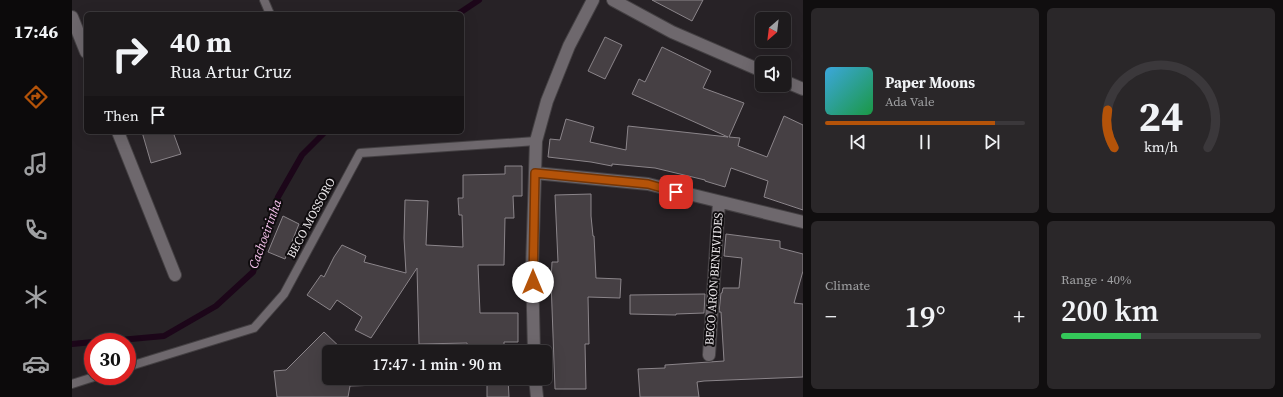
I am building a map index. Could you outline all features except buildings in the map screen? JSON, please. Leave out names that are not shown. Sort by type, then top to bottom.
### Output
[{"type":"street","points":[[534,345],[532,268],[536,141],[547,101],[569,46],[593,0]]},
{"type":"street","points":[[613,0],[672,32],[755,68]]},
{"type":"street","points":[[72,17],[84,47]]},
{"type":"street","points":[[791,84],[803,89]]},
{"type":"street","points":[[119,134],[175,275]]},
{"type":"street","points":[[535,173],[648,184],[803,222]]},
{"type":"street","name":"BECO ARON BENEVIDES","points":[[709,355],[719,202]]},
{"type":"street","points":[[536,385],[537,397]]},
{"type":"lane","points":[[264,0],[269,12]]},
{"type":"lane","name":"BECO MOSSORO","points":[[136,364],[254,328],[284,294],[360,153],[536,141]]},
{"type":"lane","points":[[72,384],[84,380]]},
{"type":"waterway","name":"Cachoeirinha","points":[[461,12],[479,0]]},
{"type":"waterway","name":"Cachoeirinha","points":[[136,339],[164,336],[216,306],[253,272],[278,197],[302,155],[323,134]]},
{"type":"waterway","name":"Cachoeirinha","points":[[72,344],[84,343]]},
{"type":"route","points":[[533,282],[532,268],[535,173],[648,184],[676,192]]}]
